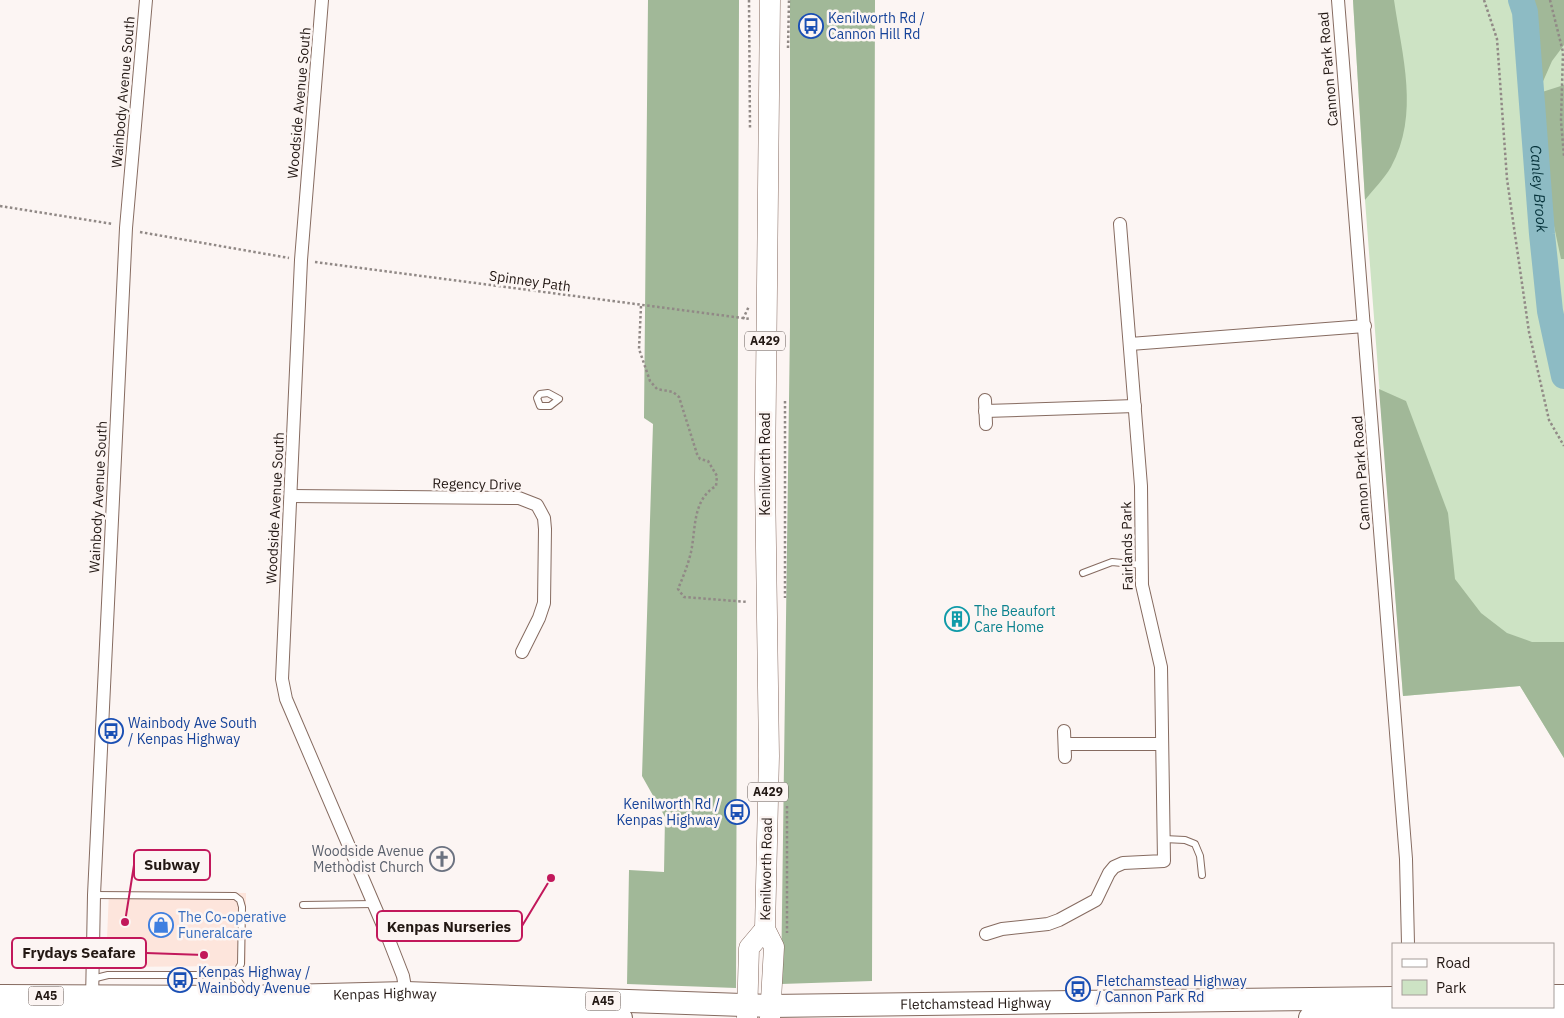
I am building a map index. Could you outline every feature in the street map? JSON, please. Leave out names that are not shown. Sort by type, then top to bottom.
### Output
[{"type":"highway","name":"Kenpas Highway","points":[[0,996],[251,1009],[407,1008],[770,1012]]},
{"type":"highway","name":"Fletchamstead Highway","points":[[770,1012],[1392,998]]},
{"type":"highway","name":"Kenpas Highway","points":[[0,1014],[92,1002]]},
{"type":"highway","name":"Kenpas Highway","points":[[407,1008],[621,1018]]},
{"type":"highway","points":[[1310,1018],[1564,1014]]},
{"type":"main road","name":"Kenilworth Road","points":[[770,0],[765,449],[769,756],[765,929],[774,947],[770,1012]]},
{"type":"main road","name":"Kenilworth Road","points":[[748,1012],[749,948],[765,929]]},
{"type":"street","name":"Wainbody Avenue South","points":[[92,1002],[94,895],[126,228],[146,0]]},
{"type":"street","name":"Woodside Avenue South","points":[[322,0],[301,260],[283,689],[403,976],[407,1008]]},
{"type":"street","name":"Cannon Park Road","points":[[1338,0],[1406,859],[1408,943]]},
{"type":"street","name":"Fairlands Park","points":[[986,934],[1002,928],[1048,924],[1059,920],[1096,900],[1109,873],[1114,867],[1123,863],[1164,861],[1161,668],[1144,601],[1141,486],[1120,224]]},
{"type":"street","points":[[1130,344],[1365,326]]},
{"type":"street","points":[[986,412],[1135,406]]},
{"type":"street","name":"Regency Drive","points":[[291,496],[519,498],[533,502],[544,518],[544,603],[539,618],[522,652]]},
{"type":"street","points":[[1064,744],[1162,744]]},
{"type":"lane","points":[[1083,573],[1112,562],[1142,564]]},
{"type":"lane","points":[[1164,839],[1185,840],[1195,844],[1200,856],[1202,875]]},
{"type":"lane","points":[[94,895],[235,896],[240,900],[242,907],[241,964],[234,976]]},
{"type":"lane","points":[[303,905],[374,904]]},
{"type":"lane","points":[[92,1002],[116,974],[234,976]]},
{"type":"lane","points":[[234,976],[251,1009]]},
{"type":"path","points":[[1484,0],[1497,39],[1507,179],[1529,332],[1549,420],[1564,446]]},
{"type":"path","points":[[1550,0],[1563,52],[1561,121],[1564,156]]},
{"type":"path","points":[[1561,121],[1564,126]]},
{"type":"path","points":[[0,206],[301,260]]},
{"type":"path","name":"Spinney Path","points":[[318,262],[738,319]]},
{"type":"path","points":[[742,320],[753,298]]},
{"type":"path","points":[[641,306],[639,349],[650,381],[657,389],[673,392],[679,397],[697,454],[700,459],[708,461],[717,476],[716,486],[705,492],[702,498],[692,533],[691,550],[678,589],[684,597],[748,603]]},
{"type":"path","points":[[784,397],[786,601]]},
{"type":"path","points":[[786,803],[787,942]]},
{"type":"shaded area","points":[[109,891],[246,893],[246,964],[231,966],[115,967],[106,963]]},
{"type":"green space","points":[[648,0],[739,0],[736,988],[627,984],[629,870],[664,872],[665,817],[642,776],[653,424],[644,418]]},
{"type":"green space","points":[[790,0],[875,0],[872,981],[781,984],[790,327]]},
{"type":"green space","points":[[1353,0],[1564,0],[1564,758],[1520,686],[1403,696],[1365,200]]},
{"type":"green space","points":[[1353,0],[1394,0],[1406,85],[1407,106],[1400,147],[1391,167],[1365,200]]},
{"type":"green space","points":[[1532,0],[1564,0],[1564,45],[1552,61],[1541,86]]},
{"type":"green space","points":[[1564,85],[1564,259],[1561,259],[1554,226],[1539,93]]},
{"type":"green space","points":[[1379,389],[1406,401],[1448,513],[1455,579],[1481,613],[1507,633],[1532,642],[1564,642],[1564,758],[1520,686],[1403,696]]},
{"type":"waterway","name":"Canley Brook","points":[[1521,0],[1525,12],[1542,234],[1550,311],[1564,376]]},
{"type":"place","name":"Kenilworth Rd / Cannon Hill Rd","points":[[811,26]]},
{"type":"place","name":"The Beaufort Care Home","points":[[957,619]]},
{"type":"place","name":"Wainbody Ave South / Kenpas Highway","points":[[111,731]]},
{"type":"place","name":"Kenilworth Rd / Kenpas Highway","points":[[737,812]]},
{"type":"place","name":"Woodside Avenue Methodist Church","points":[[442,859]]},
{"type":"place","name":"Kenpas Nurseries","points":[[551,878]]},
{"type":"place","name":"Subway","points":[[125,922]]},
{"type":"place","name":"The Co-operative Funeralcare","points":[[161,925]]},
{"type":"place","name":"Frydays Seafare","points":[[204,955]]},
{"type":"place","name":"Kenpas Highway / Wainbody Avenue","points":[[180,980]]},
{"type":"place","name":"Fletchamstead Highway / Cannon Park Rd","points":[[1078,989]]}]
